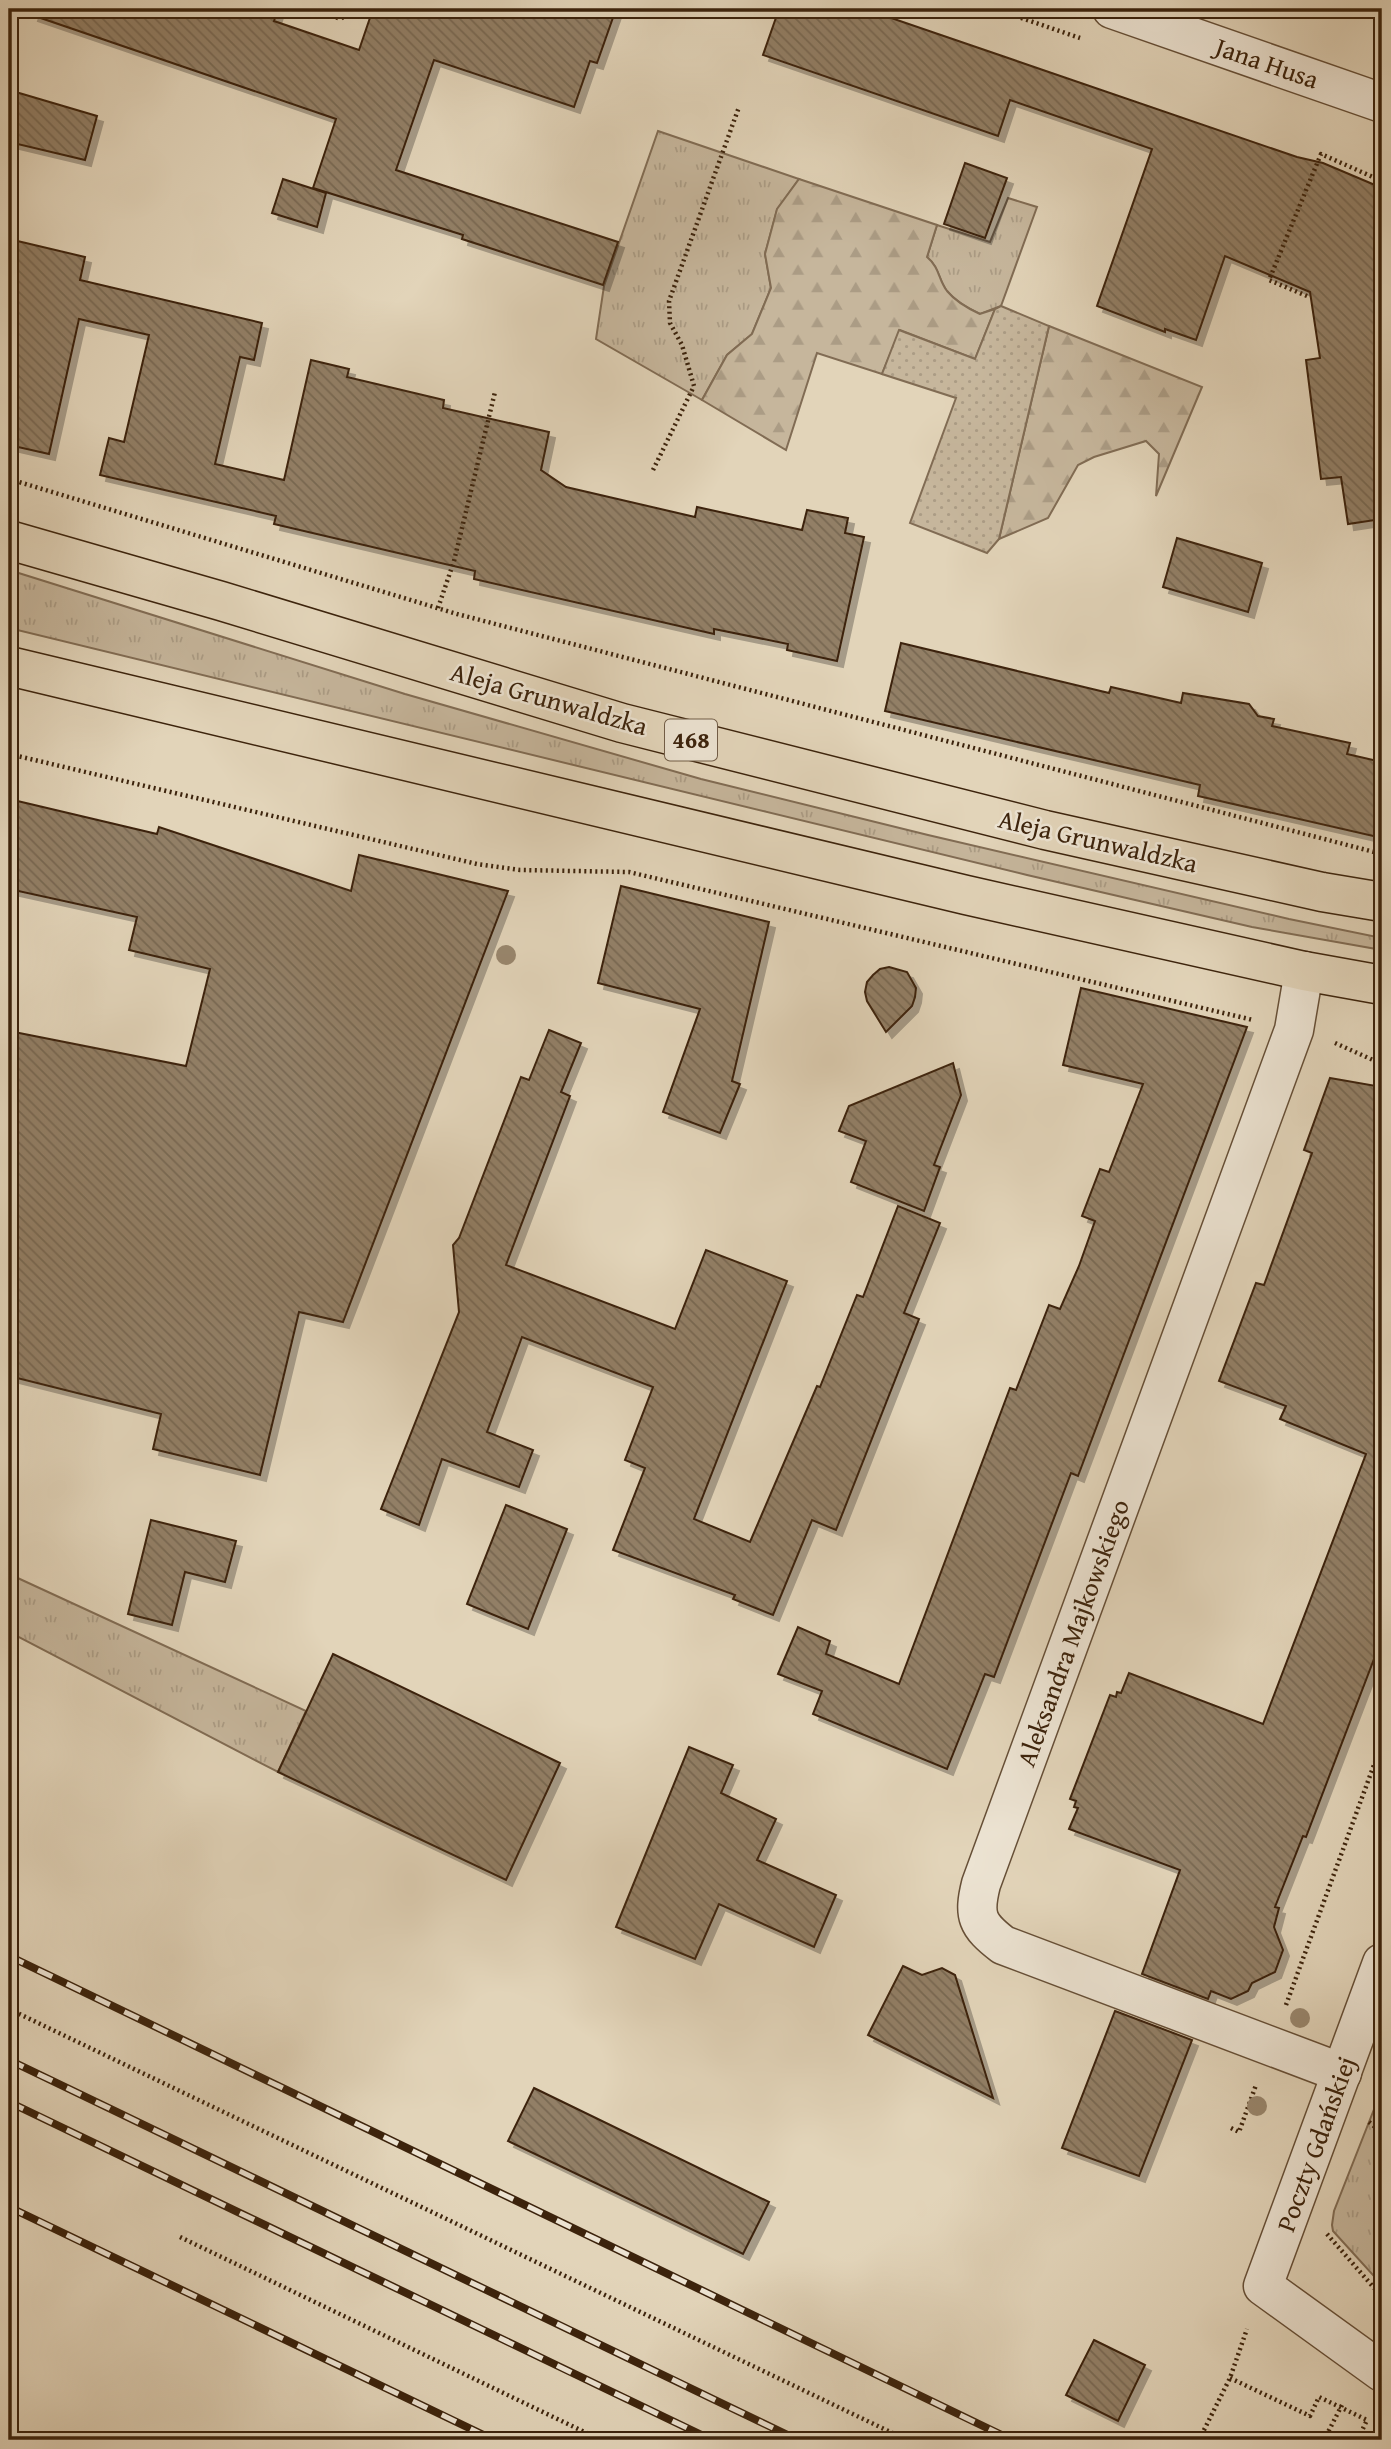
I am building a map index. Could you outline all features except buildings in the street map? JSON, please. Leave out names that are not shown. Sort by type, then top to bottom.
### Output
[{"type":"main road","name":"Aleja Grunwaldzka","points":[[9,540],[622,723],[1045,830],[1322,892],[1382,902]]},
{"type":"main road","points":[[9,666],[966,895],[1304,971],[1382,985]]},
{"type":"street","name":"Jana Husa","points":[[1112,9],[1382,103]]},
{"type":"street","name":"Aleksandra Majkowskiego","points":[[1304,971],[1294,1030],[976,1905],[978,1920],[988,1933],[1003,1945],[1342,2073]]},
{"type":"street","name":"Poczty Gdańskiej","points":[[1380,1976],[1263,2286],[1382,2372]]},
{"type":"path","points":[[310,9],[341,19],[350,9]]},
{"type":"path","points":[[653,470],[694,386],[682,345],[670,323],[669,301],[739,107]]},
{"type":"path","points":[[1307,296],[1269,280],[1321,155],[1382,180]]},
{"type":"path","points":[[438,608],[454,561],[495,393]]},
{"type":"path","points":[[9,478],[438,608],[1382,854]]},
{"type":"path","points":[[9,754],[477,864],[520,870],[629,872],[1294,1030],[1320,1037],[1382,1064]]},
{"type":"path","points":[[1231,2128],[1239,2132],[1382,1743]]},
{"type":"path","points":[[9,2009],[907,2440]]},
{"type":"path","points":[[1324,2231],[1382,2297]]},
{"type":"path","points":[[180,2237],[601,2440]]},
{"type":"path","points":[[1199,2440],[1230,2378],[1310,2416],[1319,2397],[1349,2411],[1367,2420],[1358,2438],[1361,2440]]},
{"type":"path","points":[[1326,2436],[1334,2422]]},
{"type":"green space","points":[[658,131],[799,179],[777,210],[765,254],[771,288],[752,334],[727,355],[702,400],[596,339],[604,286]]},
{"type":"green space","points":[[799,179],[937,225],[927,257],[947,291],[980,314],[995,309],[975,359],[900,330],[882,374],[817,353],[786,450],[702,400],[727,355],[752,334],[771,288],[765,254],[777,209]]},
{"type":"green space","points":[[1008,198],[1037,207],[1001,306],[980,314],[951,295],[927,257],[937,225],[990,242]]},
{"type":"green space","points":[[1001,306],[1049,326],[999,539],[987,553],[910,523],[956,398],[882,374],[899,330],[975,359],[995,309]]},
{"type":"green space","points":[[1049,326],[1202,387],[1156,496],[1159,454],[1146,441],[1094,457],[1078,465],[1048,518],[999,539]]},
{"type":"green space","points":[[9,570],[405,694],[701,779],[928,835],[1382,938],[1382,950],[1252,927],[1027,875],[9,628]]},
{"type":"green space","points":[[9,1574],[306,1711],[278,1772],[9,1632]]},
{"type":"green space","points":[[1382,2089],[1382,2285],[1333,2231],[1332,2225],[1334,2211]]},
{"type":"railway","points":[[9,1956],[1012,2440]]},
{"type":"railway","points":[[9,2060],[798,2440]]},
{"type":"railway","points":[[9,2102],[712,2440]]},
{"type":"railway","points":[[9,2207],[494,2440]]}]
